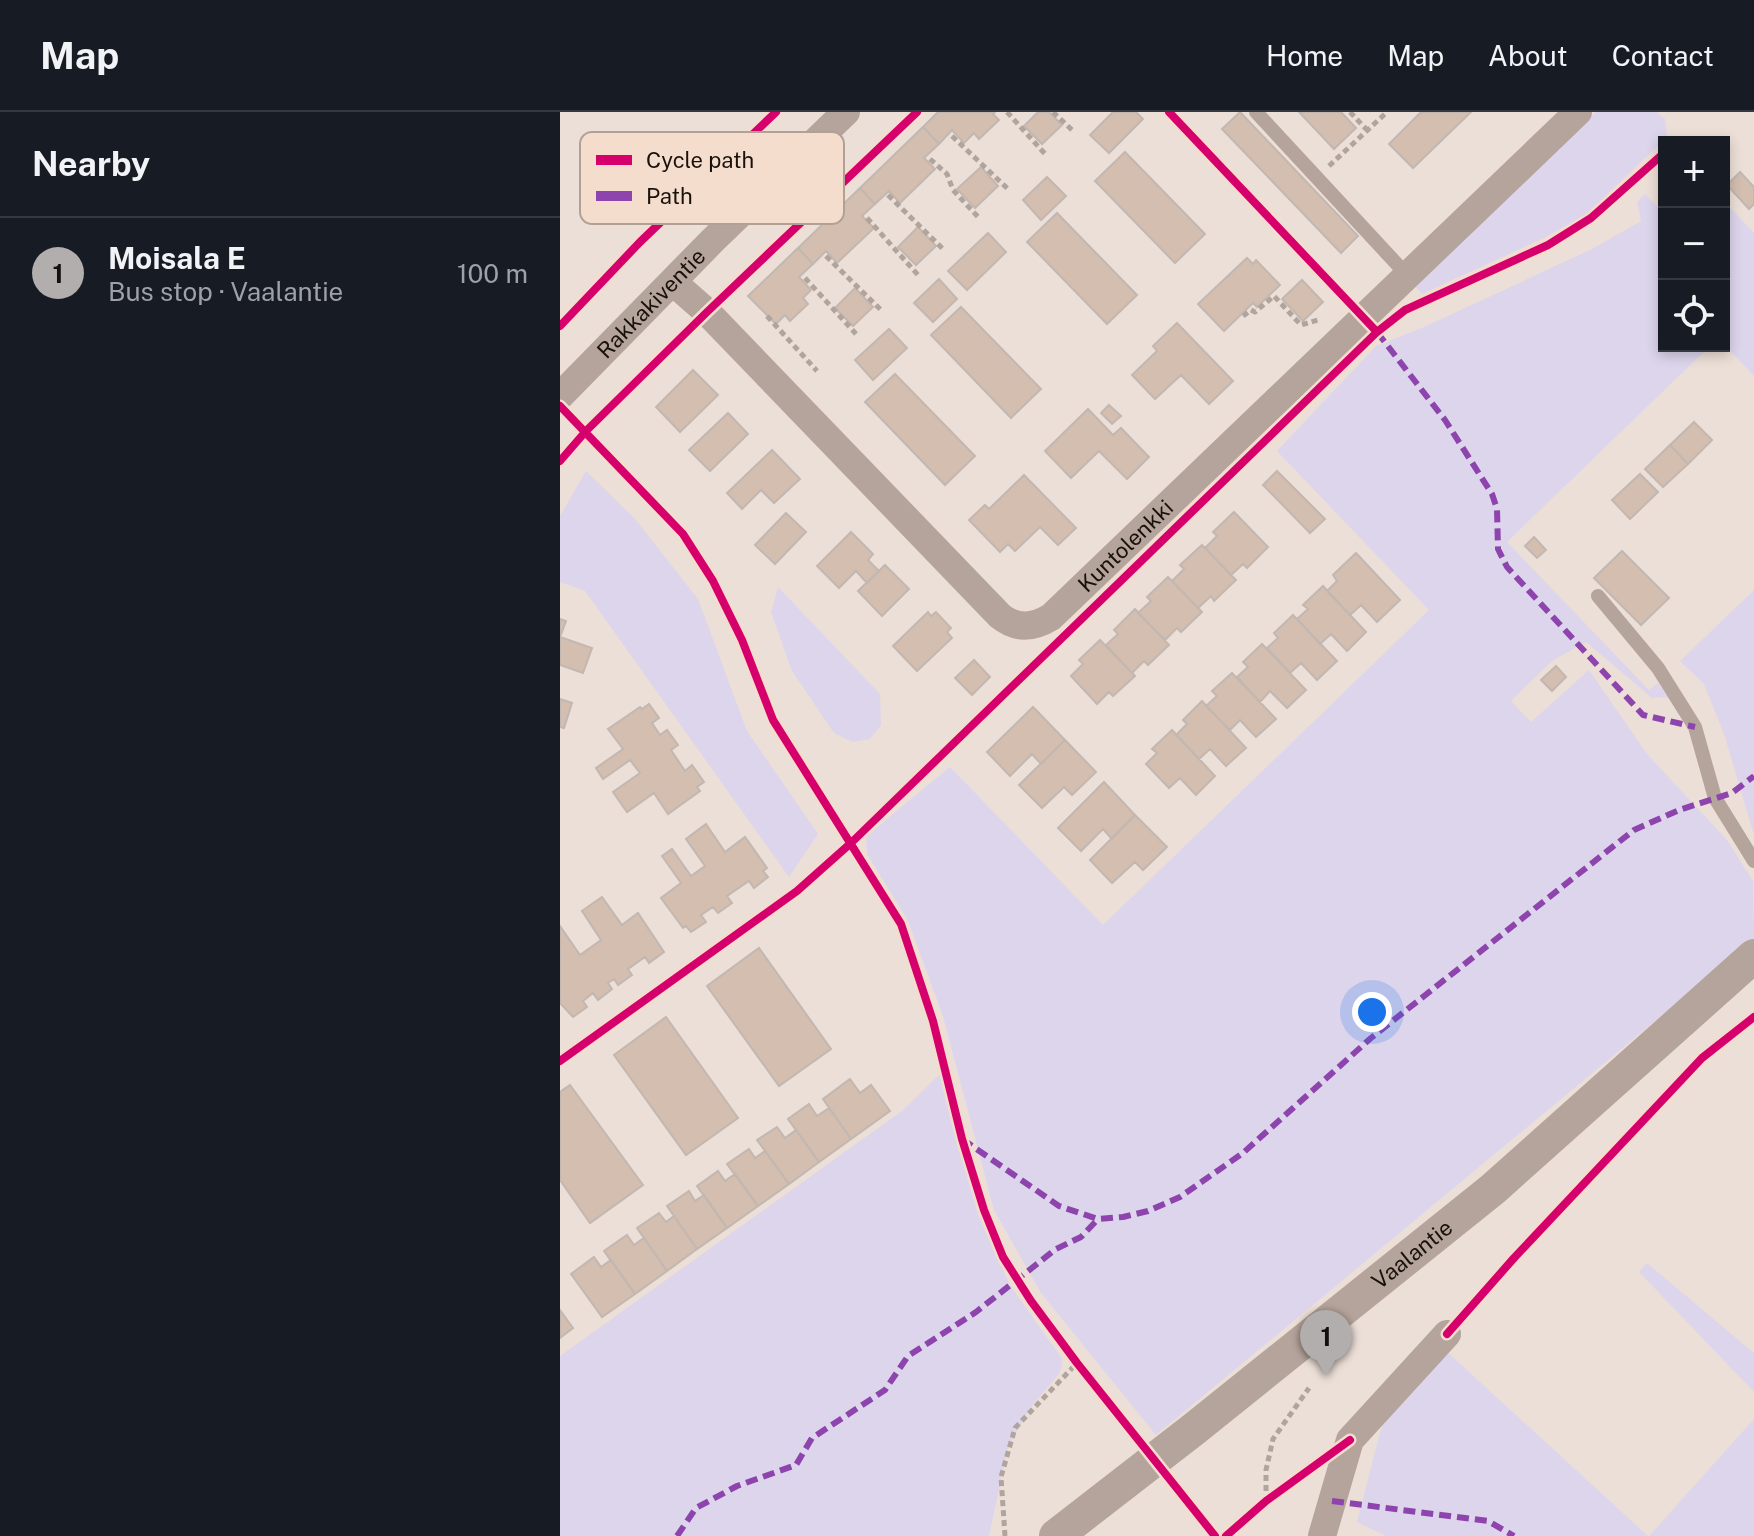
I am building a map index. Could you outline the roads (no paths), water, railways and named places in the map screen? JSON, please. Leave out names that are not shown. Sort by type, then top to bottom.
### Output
[{"type":"street","name":"Rakkakiventie","points":[[825,132],[846,112]]},
{"type":"street","name":"Kuntolenkki","points":[[674,283],[718,322],[1000,616],[1025,626],[1051,617],[1578,112]]},
{"type":"street","name":"Rakkakiventie","points":[[560,396],[730,224]]},
{"type":"street","name":"Vaalantie","points":[[1056,1536],[1493,1189],[1754,956]]},
{"type":"street","points":[[1322,1536],[1350,1440],[1447,1334]]},
{"type":"lane","points":[[1256,112],[1407,275]]},
{"type":"lane","points":[[1598,596],[1658,668],[1695,727],[1715,798],[1754,861]]},
{"type":"place","name":"Moisala E","points":[[1326,1376]]}]
